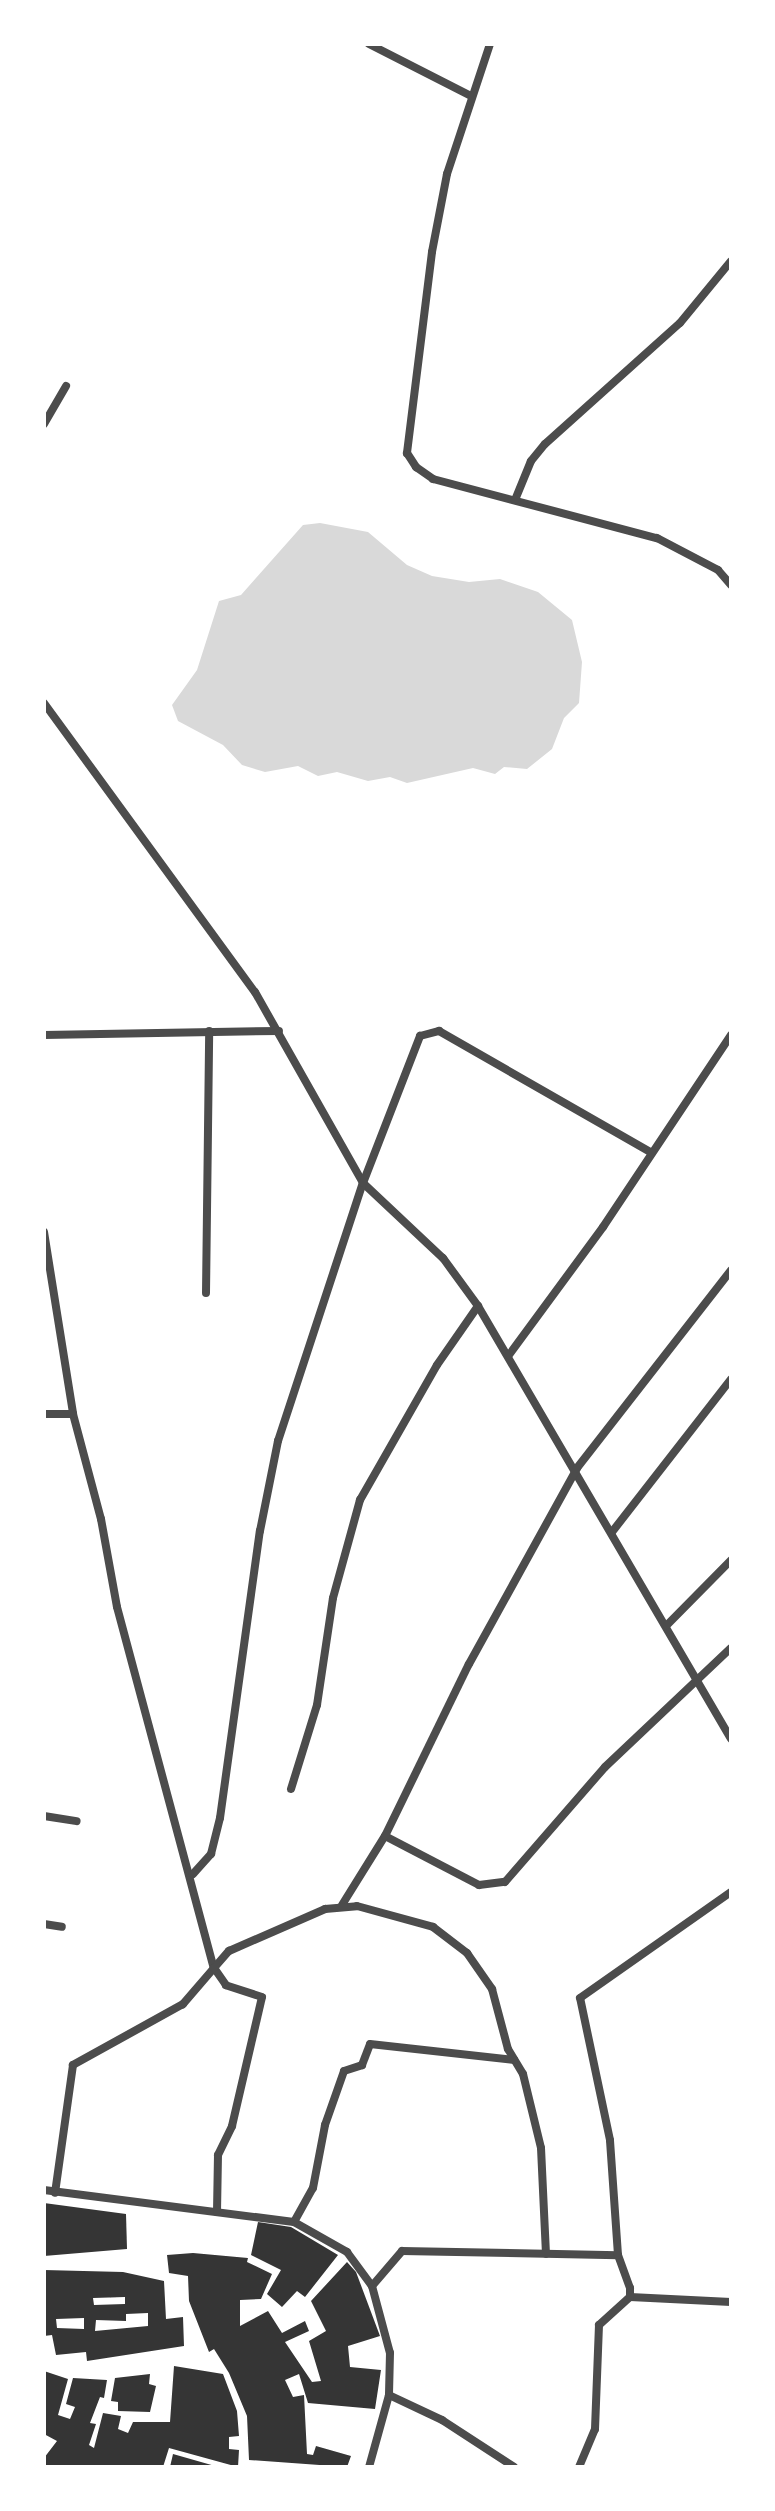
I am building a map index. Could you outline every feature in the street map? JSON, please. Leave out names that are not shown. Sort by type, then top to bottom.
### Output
[{"type":"street","points":[[369,44],[471,96]]},
{"type":"street","points":[[490,44],[471,96],[432,252],[407,453],[416,467],[433,479],[657,538],[718,570],[731,585]]},
{"type":"street","points":[[515,500],[531,461],[545,444],[680,323],[731,261]]},
{"type":"street","points":[[44,424],[66,386]]},
{"type":"street","points":[[44,703],[219,940],[279,1031],[363,1183],[443,1258],[478,1306],[577,1468],[731,1739]]},
{"type":"street","points":[[193,1874],[211,1854],[220,1818],[260,1531],[278,1441],[363,1183],[417,1043],[433,1029],[652,1153]]},
{"type":"street","points":[[206,1293],[209,1031]]},
{"type":"street","points":[[44,1035],[279,1031]]},
{"type":"street","points":[[509,1355],[731,1035]]},
{"type":"street","points":[[44,1232],[73,1414],[101,1519],[140,1706],[193,1874],[214,1968],[226,1985],[262,1997],[232,2126],[218,2155],[217,2212]]},
{"type":"street","points":[[342,1905],[385,1836],[490,1624],[577,1468],[729,1276]]},
{"type":"street","points":[[291,1789],[317,1705],[339,1571],[360,1500],[385,1451],[478,1306]]},
{"type":"street","points":[[612,1532],[731,1379]]},
{"type":"street","points":[[44,1414],[73,1414]]},
{"type":"street","points":[[667,1625],[731,1560]]},
{"type":"street","points":[[385,1836],[479,1885],[505,1882],[605,1767],[731,1648]]},
{"type":"street","points":[[44,1816],[77,1821]]},
{"type":"street","points":[[630,2297],[618,2255],[610,2140],[580,1998],[731,1892]]},
{"type":"street","points":[[55,2193],[73,2065],[183,2004],[229,1951],[342,1905],[433,1927],[467,1953],[492,1989],[514,2060],[527,2087],[541,2148],[546,2254]]},
{"type":"street","points":[[44,1924],[62,1927]]},
{"type":"street","points":[[294,2222],[313,2188],[325,2125],[344,2071],[362,2065],[370,2044],[514,2060]]},
{"type":"street","points":[[44,2190],[294,2222],[347,2252],[372,2286],[390,2353],[389,2395],[369,2467]]},
{"type":"street","points":[[372,2286],[402,2251],[618,2255]]},
{"type":"street","points":[[579,2467],[595,2429],[599,2325],[630,2297],[731,2302]]},
{"type":"street","points":[[389,2395],[442,2420],[514,2467]]},
{"type":"street","points":[[492,2467],[497,2456]]},
{"type":"shaded area","points":[[320,523],[368,532],[407,565],[432,576],[469,582],[500,579],[538,592],[572,620],[582,662],[579,703],[564,718],[552,749],[527,769],[504,767],[495,774],[473,768],[407,783],[390,777],[368,781],[337,772],[318,776],[298,766],[265,772],[242,765],[223,745],[178,721],[172,705],[197,670],[219,601],[241,595],[303,525]]},
{"type":"building","points":[[44,2203],[126,2214],[127,2249],[44,2256]]},
{"type":"building","points":[[258,2222],[291,2227],[338,2255],[305,2297],[297,2291],[282,2307],[267,2294],[281,2270],[251,2255]]},
{"type":"building","points":[[193,2253],[248,2258],[247,2262],[272,2274],[261,2299],[240,2300],[240,2326],[268,2311],[282,2333],[305,2321],[309,2331],[285,2342],[312,2382],[321,2381],[309,2341],[326,2331],[311,2301],[347,2262],[356,2272],[380,2336],[348,2346],[350,2367],[381,2370],[375,2409],[308,2403],[299,2374],[285,2380],[293,2397],[304,2395],[307,2454],[313,2455],[316,2446],[351,2456],[347,2467],[249,2460],[247,2416],[229,2373],[214,2349],[209,2352],[189,2301],[188,2276],[169,2273],[167,2255]]},
{"type":"building","points":[[44,2270],[123,2272],[164,2281],[166,2319],[183,2317],[184,2346],[87,2361],[86,2352],[56,2355],[52,2335],[44,2336]],"holes":[[[125,2297],[125,2304],[94,2305],[93,2298]],[[148,2313],[148,2326],[95,2331],[96,2320],[126,2321],[126,2314]],[[84,2318],[84,2329],[57,2328],[56,2319]]]},
{"type":"building","points":[[174,2366],[223,2374],[237,2411],[239,2436],[229,2437],[229,2449],[239,2450],[238,2467],[169,2448],[163,2467],[44,2467],[44,2458],[57,2441],[44,2434],[44,2371],[68,2379],[58,2415],[70,2419],[75,2407],[66,2404],[73,2378],[107,2380],[104,2398],[100,2397],[90,2423],[96,2424],[89,2445],[94,2448],[103,2413],[121,2416],[118,2429],[128,2433],[133,2422],[170,2422]]},
{"type":"building","points":[[150,2374],[149,2384],[156,2386],[150,2412],[118,2411],[118,2402],[111,2401],[115,2378]]},
{"type":"building","points":[[173,2454],[215,2466],[215,2467],[170,2467]]}]
